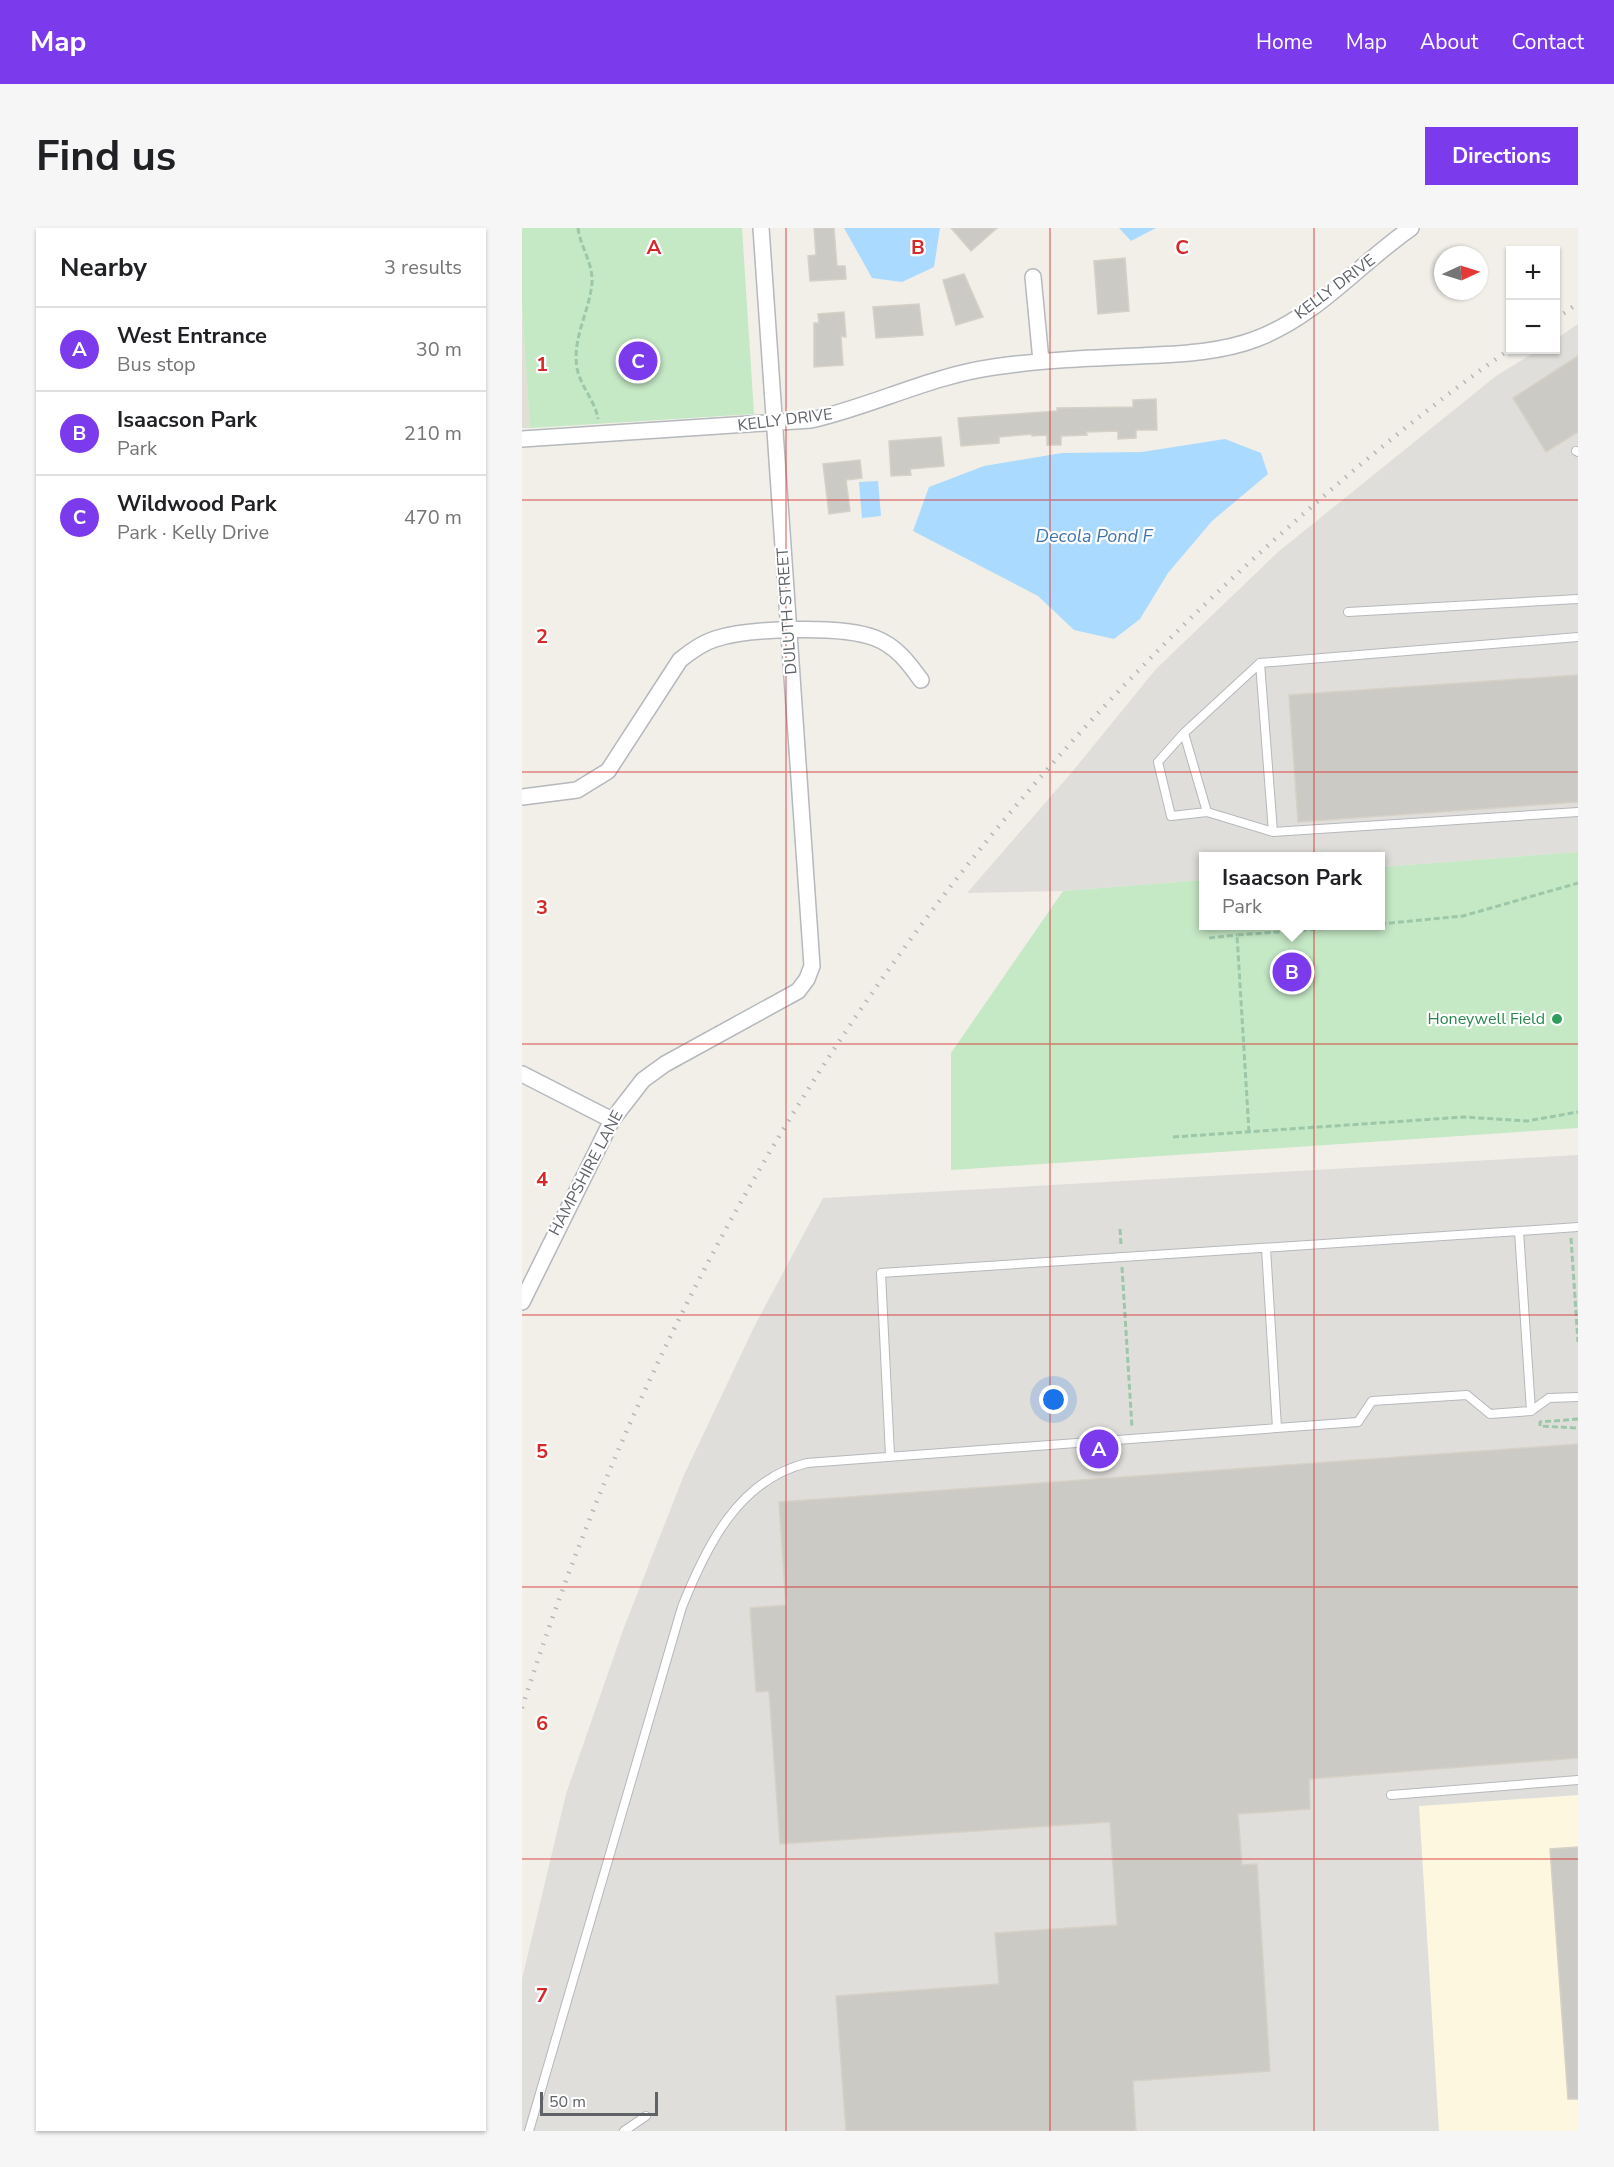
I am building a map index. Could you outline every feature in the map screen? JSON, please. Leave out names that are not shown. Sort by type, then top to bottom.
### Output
[{"type":"street","name":"DULUTH STREET","points":[[760,228],[812,966],[807,979],[798,990]]},
{"type":"street","name":"KELLY DRIVE","points":[[522,439],[811,420],[852,411],[927,381],[959,372],[1041,361],[1187,353],[1256,339],[1319,303],[1408,229]]},
{"type":"street","points":[[1033,278],[1041,361]]},
{"type":"street","points":[[522,797],[577,790],[608,771],[668,675],[680,660],[696,647],[715,639],[788,631],[846,630],[876,638],[904,656],[921,680]]},
{"type":"street","name":"HAMPSHIRE LANE","points":[[522,1302],[612,1120],[643,1080],[665,1064],[798,990]]},
{"type":"street","points":[[522,1074],[612,1120]]},
{"type":"lane","points":[[1348,612],[1578,600]]},
{"type":"lane","points":[[1578,637],[1260,663],[1184,733],[1158,762],[1171,816],[1207,812],[1273,832],[1578,813]]},
{"type":"lane","points":[[1260,663],[1273,832]]},
{"type":"lane","points":[[1184,733],[1207,812]]},
{"type":"lane","points":[[890,1455],[881,1273],[1578,1227]]},
{"type":"lane","points":[[1519,1231],[1531,1411]]},
{"type":"lane","points":[[1266,1248],[1277,1428]]},
{"type":"lane","points":[[529,2131],[682,1607],[706,1552],[740,1503],[755,1489],[781,1473],[807,1463],[890,1455],[1358,1422],[1372,1401],[1467,1395],[1490,1414],[1531,1411],[1549,1398],[1578,1397]]},
{"type":"lane","points":[[1391,1795],[1578,1780]]},
{"type":"lane","points":[[624,2131],[646,2116]]},
{"type":"path","points":[[578,228],[592,280],[576,342],[577,368],[579,378],[597,410],[598,418]]},
{"type":"path","points":[[1385,924],[1463,916],[1578,883]]},
{"type":"path","points":[[1209,938],[1305,930]]},
{"type":"path","points":[[1237,935],[1249,1132]]},
{"type":"path","points":[[1173,1137],[1464,1117],[1527,1121],[1578,1112]]},
{"type":"path","points":[[1120,1229],[1132,1438]]},
{"type":"path","points":[[1571,1237],[1578,1342]]},
{"type":"path","points":[[1578,1419],[1540,1422],[1540,1426],[1578,1428]]},
{"type":"shaded area","points":[[522,308],[530,428],[522,428]]},
{"type":"shaded area","points":[[1578,324],[1578,852],[1385,867],[1385,852],[1199,852],[1199,880],[1063,891],[967,893],[1072,772],[1156,669],[1278,552],[1496,376],[1532,354],[1560,354],[1560,336]]},
{"type":"shaded area","points":[[1578,1155],[1578,1795],[1419,1806],[1439,2131],[522,2131],[522,1979],[566,1794],[623,1630],[684,1475],[754,1327],[823,1198]]},
{"type":"shaded area","points":[[1578,1795],[1578,2131],[1439,2131],[1419,1806]]},
{"type":"green space","points":[[522,228],[742,228],[754,414],[530,428],[522,308]]},
{"type":"green space","points":[[1578,852],[1578,1128],[951,1170],[951,1053],[1063,891],[1199,880],[1199,930],[1385,930],[1385,867]]},
{"type":"water","points":[[844,228],[940,228],[934,267],[902,282],[872,278]]},
{"type":"water","points":[[1119,228],[1156,228],[1131,241]]},
{"type":"water","name":"Decola Pond F","points":[[1225,439],[1261,453],[1268,474],[1212,521],[1168,573],[1140,619],[1114,639],[1074,630],[1038,596],[913,531],[929,487],[984,466],[1062,453],[1142,452]]},
{"type":"water","points":[[878,481],[881,516],[862,518],[859,482]]},
{"type":"building","points":[[814,228],[834,228],[837,266],[845,266],[846,279],[810,281],[808,256],[816,255]]},
{"type":"building","points":[[951,228],[997,228],[971,251]]},
{"type":"building","points":[[1125,258],[1129,311],[1098,314],[1094,261]]},
{"type":"building","points":[[964,274],[983,317],[956,325],[943,280]]},
{"type":"building","points":[[919,304],[923,335],[876,338],[873,307]]},
{"type":"building","points":[[844,312],[846,337],[841,336],[843,365],[814,367],[814,323],[819,323],[818,314]]},
{"type":"building","points":[[1578,356],[1578,432],[1546,452],[1513,398]]},
{"type":"building","points":[[1156,399],[1157,430],[1136,430],[1136,438],[1118,439],[1118,431],[1086,432],[1087,435],[1061,436],[1061,445],[1047,445],[1047,435],[1032,436],[1032,434],[999,437],[999,443],[961,446],[958,418],[1057,411],[1057,408],[1133,407],[1133,400]]},
{"type":"building","points":[[941,437],[944,466],[910,469],[911,475],[891,476],[889,441]]},
{"type":"building","points":[[860,460],[862,478],[846,480],[850,511],[829,514],[823,464]]},
{"type":"building","points":[[1578,675],[1578,802],[1298,822],[1289,695]]},
{"type":"building","points":[[1578,1444],[1578,1758],[1309,1779],[1310,1809],[1238,1814],[1242,1865],[1257,1864],[1270,2071],[1133,2081],[1136,2131],[846,2131],[836,1996],[999,1984],[995,1933],[1117,1925],[1110,1822],[780,1844],[769,1691],[756,1692],[750,1608],[786,1605],[779,1502]]},
{"type":"building","points":[[1578,1847],[1578,2099],[1568,2099],[1550,1849]]},
{"type":"railway","points":[[1560,316],[1578,303]]},
{"type":"railway","points":[[522,1708],[580,1543],[648,1384],[724,1232],[810,1086],[906,946],[1011,811],[1126,683],[1251,561],[1313,505],[1410,424],[1506,352]]},
{"type":"place","name":"Wildwood Park","points":[[638,361]]},
{"type":"place","name":"Isaacson Park","points":[[1292,972]]},
{"type":"place","name":"Honeywell Field","points":[[1557,1019]]},
{"type":"place","name":"West Entrance","points":[[1099,1449]]}]
